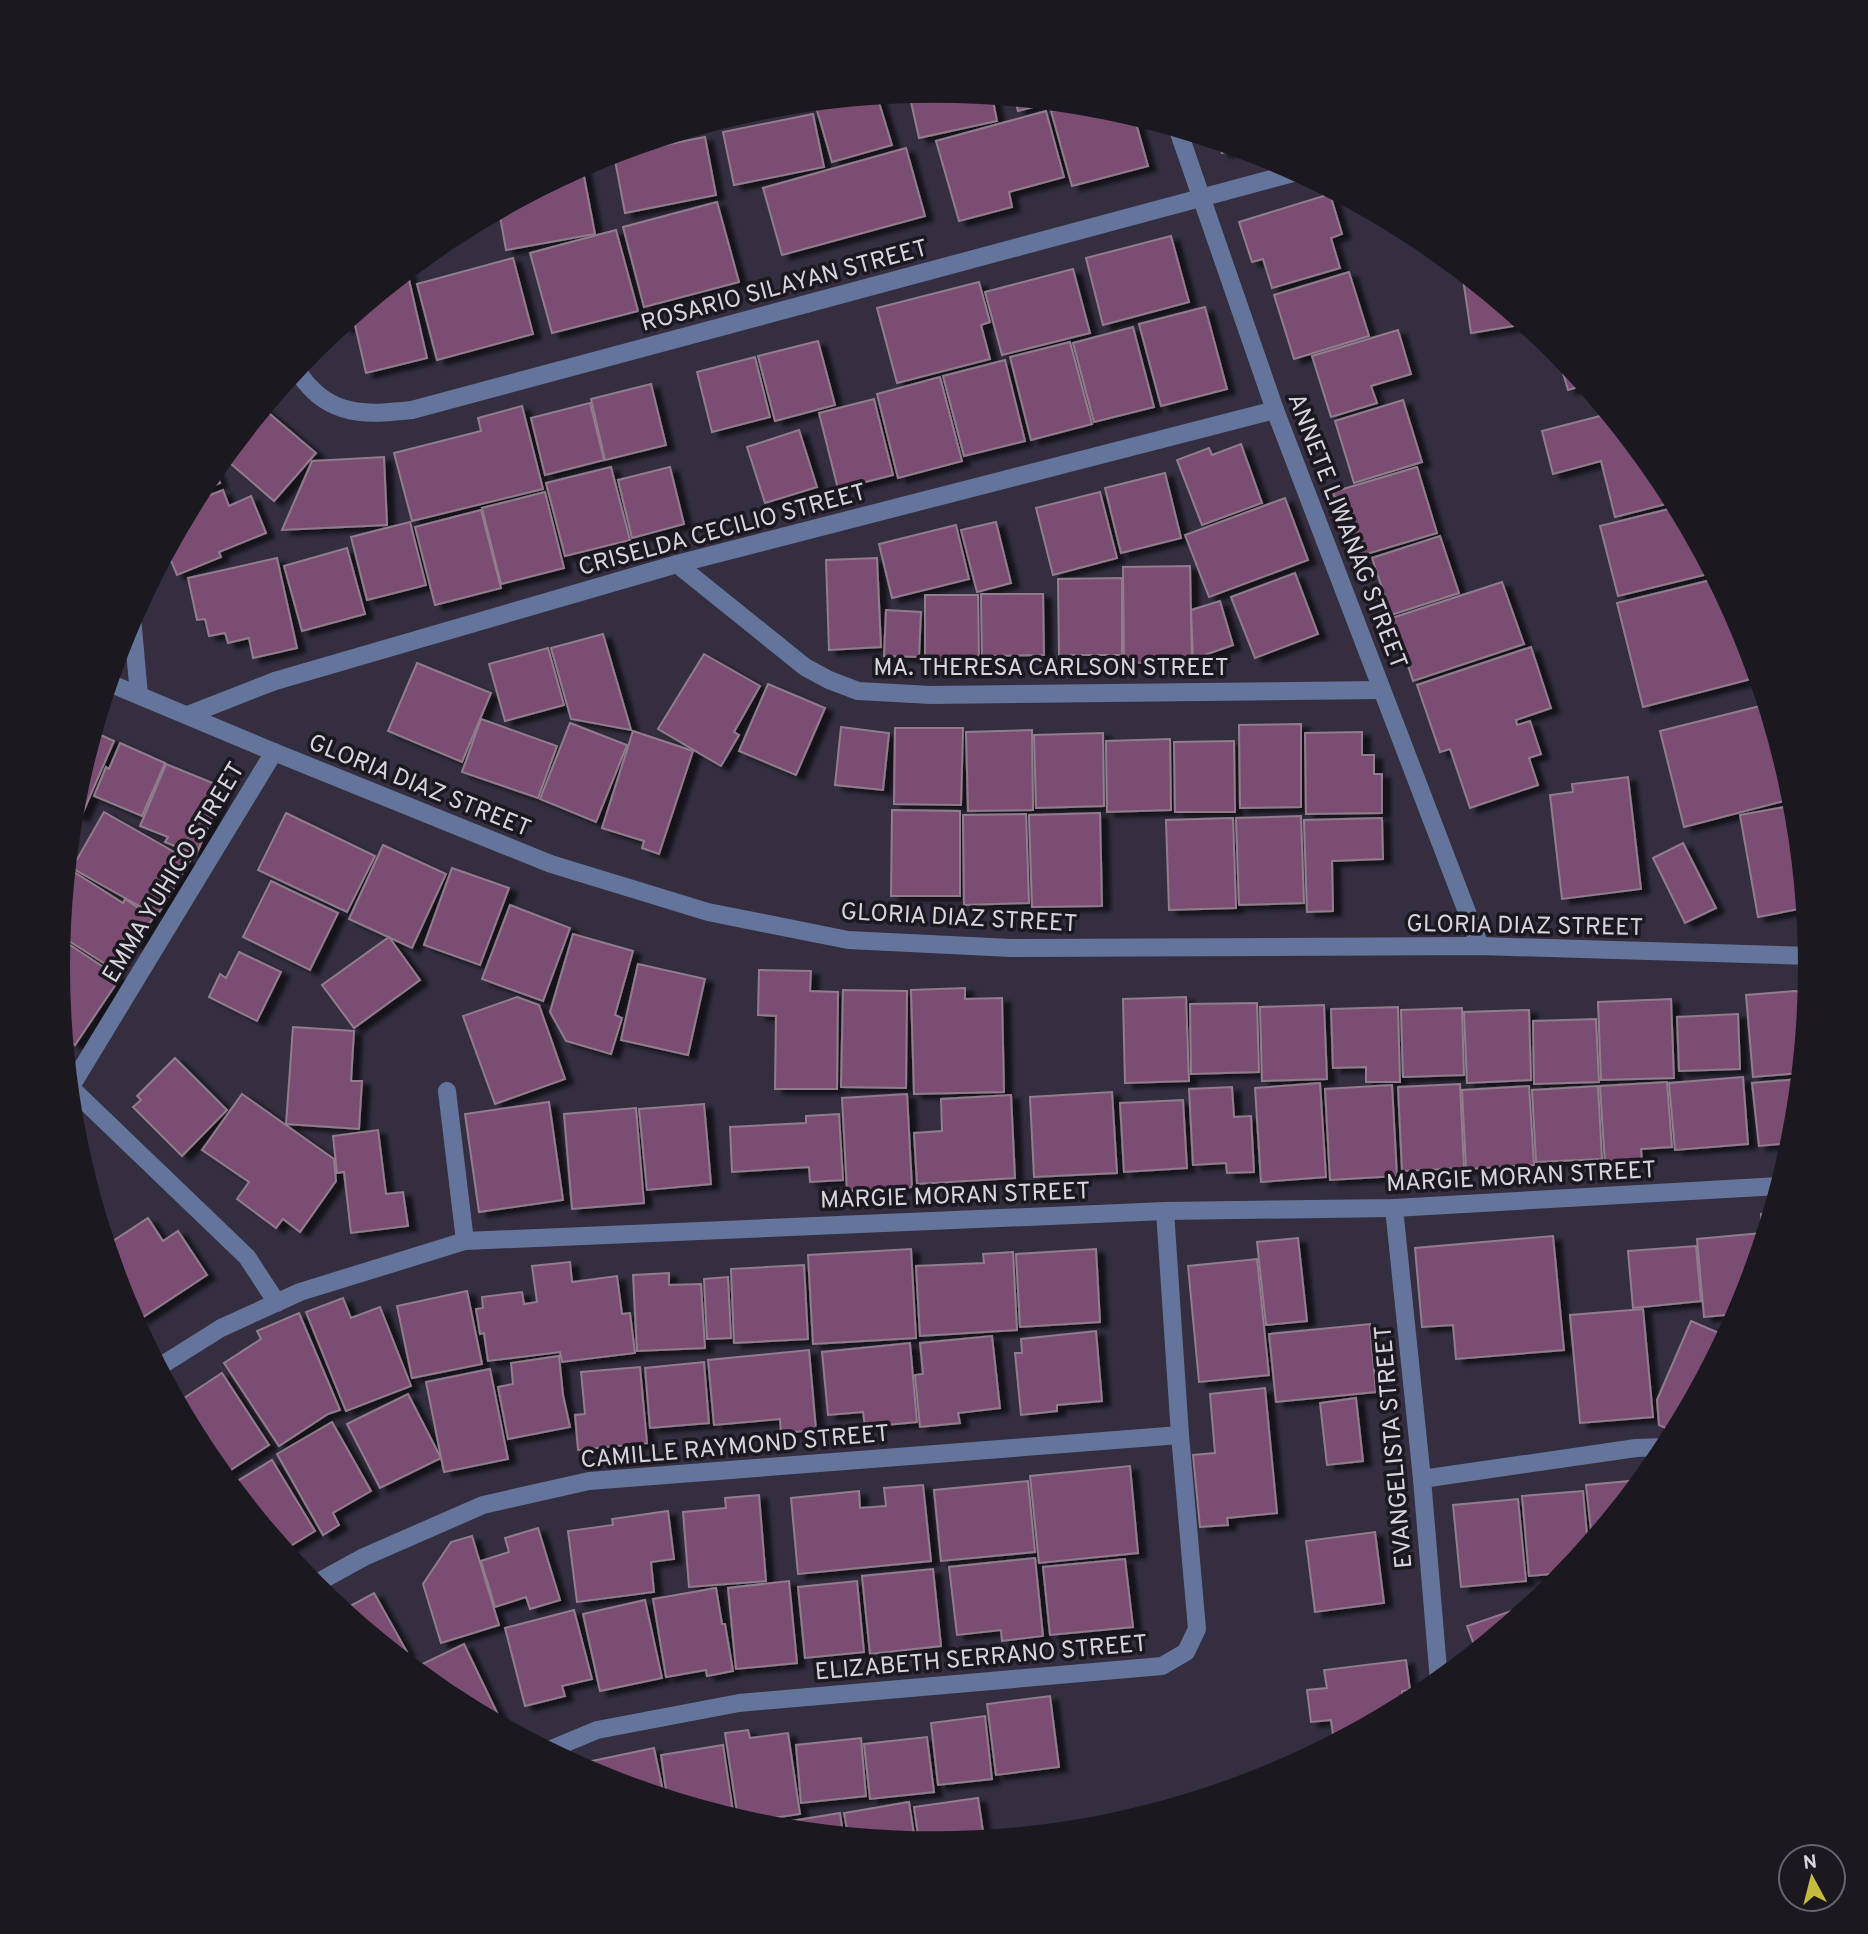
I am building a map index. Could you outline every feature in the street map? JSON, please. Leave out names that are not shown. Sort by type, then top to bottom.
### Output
[{"type":"street","name":"ANNETE LIWANAG STREET","points":[[1181,139],[1275,410],[1480,946]]},
{"type":"street","name":"ROSARIO SILAYAN STREET","points":[[302,378],[318,396],[344,411],[379,413],[412,410],[1281,176]]},
{"type":"street","name":"CRISELDA CECILIO STREET","points":[[188,715],[275,681],[677,564],[1275,410]]},
{"type":"street","name":"MA. THERESA CARLSON STREET","points":[[677,564],[805,667],[858,691],[931,695],[1382,690]]},
{"type":"street","points":[[134,641],[139,695]]},
{"type":"street","name":"GLORIA DIAZ STREET","points":[[117,686],[551,864],[708,912],[848,940],[1011,948],[1480,946],[1798,956]]},
{"type":"street","name":"EMMA YUHICO STREET","points":[[77,1077],[274,752]]},
{"type":"street","points":[[447,1091],[465,1241]]},
{"type":"street","points":[[80,1098],[247,1257],[277,1303]]},
{"type":"street","name":"MARGIE MORAN STREET","points":[[166,1362],[221,1328],[300,1292],[465,1241],[1165,1211],[1394,1208],[1770,1187]]},
{"type":"street","name":"EVANGELISTA STREET","points":[[1394,1208],[1422,1479],[1437,1668]]},
{"type":"street","name":"ELIZABETH SERRANO STREET","points":[[560,1746],[597,1730],[739,1703],[1162,1665],[1186,1652],[1197,1629],[1180,1435],[1165,1211]]},
{"type":"street","name":"CAMILLE RAYMOND STREET","points":[[324,1579],[364,1557],[484,1505],[589,1481],[1180,1435]]},
{"type":"street","points":[[1422,1479],[1651,1448]]},
{"type":"building","points":[[911,104],[994,105],[997,121],[919,138]]},
{"type":"building","points":[[880,105],[892,145],[832,162],[817,111]]},
{"type":"building","points":[[1046,111],[1064,177],[1009,192],[1012,207],[959,221],[936,141]]},
{"type":"building","points":[[1051,111],[1137,127],[1148,166],[1072,186]]},
{"type":"building","points":[[813,114],[824,167],[734,185],[723,132]]},
{"type":"building","points":[[705,137],[716,195],[625,213],[616,164],[676,143]]},
{"type":"building","points":[[906,148],[925,216],[782,255],[763,188]]},
{"type":"building","points":[[584,177],[595,234],[506,250],[501,220]]},
{"type":"building","points":[[1323,196],[1332,201],[1342,234],[1331,238],[1340,268],[1272,288],[1263,259],[1252,262],[1239,222]]},
{"type":"building","points":[[717,202],[739,282],[644,307],[623,227]]},
{"type":"building","points":[[616,230],[638,311],[552,333],[530,253]]},
{"type":"building","points":[[1171,236],[1189,302],[1103,325],[1086,258]]},
{"type":"building","points":[[513,258],[533,334],[437,360],[417,284]]},
{"type":"building","points":[[1073,269],[1090,333],[1002,355],[985,292]]},
{"type":"building","points":[[1349,272],[1369,336],[1294,359],[1274,295]]},
{"type":"building","points":[[409,281],[427,358],[366,373],[355,325]]},
{"type":"building","points":[[979,282],[990,322],[981,325],[990,359],[897,383],[877,308]]},
{"type":"building","points":[[1464,285],[1514,326],[1471,333]]},
{"type":"building","points":[[1205,307],[1227,389],[1161,406],[1139,324]]},
{"type":"building","points":[[1133,327],[1154,407],[1094,422],[1073,343]]},
{"type":"building","points":[[1398,330],[1411,374],[1371,386],[1377,403],[1331,417],[1312,356]]},
{"type":"building","points":[[818,341],[835,405],[775,421],[758,356]]},
{"type":"building","points":[[1070,342],[1092,424],[1031,440],[1010,357]]},
{"type":"building","points":[[755,357],[770,417],[712,432],[697,372]]},
{"type":"building","points":[[1005,360],[1025,441],[964,456],[943,376]]},
{"type":"building","points":[[1564,376],[1575,388],[1568,390]]},
{"type":"building","points":[[940,377],[962,461],[898,478],[877,394]]},
{"type":"building","points":[[651,384],[666,445],[605,460],[591,399]]},
{"type":"building","points":[[874,399],[893,475],[838,489],[819,413]]},
{"type":"building","points":[[1403,400],[1422,462],[1354,483],[1335,421]]},
{"type":"building","points":[[590,403],[604,460],[545,475],[531,418]]},
{"type":"building","points":[[522,406],[543,489],[412,521],[394,453],[481,431],[478,418]]},
{"type":"building","points":[[270,414],[316,453],[274,501],[232,465]]},
{"type":"building","points":[[1599,416],[1663,505],[1615,517],[1601,461],[1553,474],[1542,431]]},
{"type":"building","points":[[799,430],[817,487],[765,503],[747,447]]},
{"type":"building","points":[[1241,444],[1262,503],[1202,525],[1177,460],[1209,448],[1212,455]]},
{"type":"building","points":[[384,457],[387,525],[282,530],[312,461]]},
{"type":"building","points":[[611,467],[630,540],[565,556],[546,483]]},
{"type":"building","points":[[670,467],[684,524],[632,538],[618,480]]},
{"type":"building","points":[[1417,467],[1437,533],[1353,558],[1333,492]]},
{"type":"building","points":[[1165,473],[1181,538],[1121,553],[1105,488]]},
{"type":"building","points":[[223,490],[229,506],[251,496],[266,533],[219,552],[221,557],[177,575],[172,562],[211,494]]},
{"type":"building","points":[[545,492],[564,568],[501,584],[482,508]]},
{"type":"building","points":[[1100,492],[1117,558],[1053,575],[1036,508]]},
{"type":"building","points":[[1285,498],[1308,560],[1209,597],[1185,535]]},
{"type":"building","points":[[481,510],[501,588],[435,605],[415,527]]},
{"type":"building","points":[[1666,510],[1704,575],[1618,596],[1600,526]]},
{"type":"building","points":[[410,522],[426,585],[367,600],[351,537]]},
{"type":"building","points":[[996,522],[1011,583],[977,592],[961,530]]},
{"type":"building","points":[[956,525],[969,579],[892,598],[879,544]]},
{"type":"building","points":[[1440,536],[1459,593],[1391,615],[1372,558]]},
{"type":"building","points":[[347,548],[365,614],[302,631],[284,566]]},
{"type":"building","points":[[277,558],[297,648],[253,658],[249,638],[228,643],[225,633],[209,636],[205,619],[197,620],[188,578]]},
{"type":"building","points":[[877,558],[881,647],[829,650],[826,560]]},
{"type":"building","points":[[1190,566],[1192,662],[1124,663],[1123,567]]},
{"type":"building","points":[[1295,573],[1318,634],[1255,658],[1231,597]]},
{"type":"building","points":[[1122,578],[1122,655],[1059,655],[1058,579]]},
{"type":"building","points":[[1707,581],[1748,680],[1643,707],[1617,603]]},
{"type":"building","points":[[1502,582],[1524,644],[1413,681],[1392,618]]},
{"type":"building","points":[[981,594],[1043,594],[1044,655],[982,656]]},
{"type":"building","points":[[925,595],[978,595],[979,661],[925,662]]},
{"type":"building","points":[[1220,601],[1233,645],[1193,659],[1191,610]]},
{"type":"building","points":[[886,610],[921,612],[919,657],[884,656]]},
{"type":"building","points":[[603,634],[631,730],[571,719],[551,648]]},
{"type":"building","points":[[1531,647],[1551,708],[1516,720],[1517,725],[1530,721],[1541,754],[1529,758],[1538,785],[1470,808],[1450,749],[1440,752],[1417,685]]},
{"type":"building","points":[[548,648],[564,705],[505,721],[489,664]]},
{"type":"building","points":[[704,654],[760,686],[734,732],[739,735],[721,766],[658,729]]},
{"type":"building","points":[[417,663],[491,693],[462,762],[388,731]]},
{"type":"building","points":[[768,684],[825,708],[796,775],[739,751]]},
{"type":"building","points":[[1758,707],[1769,743],[1782,802],[1684,827],[1660,731]]},
{"type":"building","points":[[481,719],[557,746],[538,798],[462,772]]},
{"type":"building","points":[[570,723],[627,745],[596,822],[540,799]]},
{"type":"building","points":[[1301,724],[1301,807],[1240,808],[1239,725]]},
{"type":"building","points":[[841,727],[889,733],[883,790],[835,785]]},
{"type":"building","points":[[895,728],[963,728],[961,805],[894,804]]},
{"type":"building","points":[[1032,730],[1033,810],[968,811],[966,732]]},
{"type":"building","points":[[633,731],[693,751],[659,854],[642,848],[644,841],[602,828]]},
{"type":"building","points":[[1362,732],[1362,755],[1374,755],[1374,774],[1382,774],[1382,813],[1306,814],[1305,733]]},
{"type":"building","points":[[1103,733],[1104,806],[1036,808],[1034,735]]},
{"type":"building","points":[[101,735],[114,741],[85,807]]},
{"type":"building","points":[[1170,739],[1171,810],[1107,812],[1106,741]]},
{"type":"building","points":[[1234,741],[1235,812],[1175,812],[1174,742]]},
{"type":"building","points":[[120,743],[165,763],[142,816],[94,796]]},
{"type":"building","points":[[166,764],[225,788],[196,855],[165,842],[168,837],[140,826]]},
{"type":"building","points":[[1628,777],[1641,889],[1562,899],[1550,795],[1573,792],[1572,784]]},
{"type":"building","points":[[1783,807],[1791,854],[1796,910],[1758,917],[1740,815]]},
{"type":"building","points":[[892,810],[960,811],[960,896],[891,896]]},
{"type":"building","points":[[104,812],[190,861],[157,916],[76,870],[76,860]]},
{"type":"building","points":[[286,813],[375,856],[347,912],[258,870]]},
{"type":"building","points":[[1100,813],[1102,906],[1032,907],[1029,815]]},
{"type":"building","points":[[1026,814],[1029,903],[964,905],[963,815]]},
{"type":"building","points":[[1301,816],[1304,903],[1239,905],[1236,818]]},
{"type":"building","points":[[1233,818],[1236,908],[1169,910],[1166,820]]},
{"type":"building","points":[[1382,818],[1383,859],[1332,861],[1333,911],[1307,912],[1304,820]]},
{"type":"building","points":[[1683,843],[1716,908],[1685,923],[1653,858]]},
{"type":"building","points":[[383,845],[446,874],[412,948],[349,919]]},
{"type":"building","points":[[452,868],[509,888],[480,965],[424,945]]},
{"type":"building","points":[[75,873],[123,903],[125,899],[153,918],[135,946],[127,941],[110,967],[71,942]]},
{"type":"building","points":[[271,881],[338,913],[310,970],[243,937]]},
{"type":"building","points":[[510,905],[570,928],[543,1001],[482,979]]},
{"type":"building","points":[[573,934],[633,951],[615,1015],[622,1018],[611,1054],[566,1041],[550,1012]]},
{"type":"building","points":[[389,937],[420,980],[354,1028],[322,985]]},
{"type":"building","points":[[71,945],[120,978],[75,1045],[72,1024]]},
{"type":"building","points":[[239,952],[281,972],[257,1021],[209,997],[220,974],[226,978]]},
{"type":"building","points":[[638,964],[705,979],[688,1055],[621,1040]]},
{"type":"building","points":[[759,970],[811,971],[810,991],[838,992],[837,1089],[775,1089],[776,1016],[758,1015]]},
{"type":"building","points":[[965,988],[965,999],[1002,998],[1004,1092],[914,1094],[911,990]]},
{"type":"building","points":[[843,990],[907,991],[906,1088],[841,1087]]},
{"type":"building","points":[[1797,991],[1792,1074],[1753,1077],[1746,995]]},
{"type":"building","points":[[517,997],[539,1005],[565,1079],[495,1104],[463,1016]]},
{"type":"building","points":[[1186,997],[1189,1081],[1125,1083],[1123,999]]},
{"type":"building","points":[[1671,999],[1674,1078],[1601,1080],[1598,1002]]},
{"type":"building","points":[[1257,1003],[1259,1072],[1191,1074],[1190,1004]]},
{"type":"building","points":[[1324,1005],[1327,1079],[1262,1081],[1260,1007]]},
{"type":"building","points":[[1398,1007],[1400,1082],[1366,1082],[1366,1067],[1333,1068],[1331,1009]]},
{"type":"building","points":[[1462,1008],[1464,1075],[1403,1077],[1401,1010]]},
{"type":"building","points":[[1529,1010],[1531,1080],[1467,1083],[1464,1012]]},
{"type":"building","points":[[1738,1014],[1740,1069],[1679,1071],[1677,1017]]},
{"type":"building","points":[[1596,1019],[1599,1082],[1534,1084],[1533,1021]]},
{"type":"building","points":[[293,1027],[354,1031],[351,1081],[362,1081],[359,1129],[286,1124]]},
{"type":"building","points":[[175,1058],[227,1110],[182,1156],[133,1107],[141,1100],[137,1096]]},
{"type":"building","points":[[1743,1077],[1748,1144],[1675,1150],[1669,1083]]},
{"type":"building","points":[[1791,1080],[1779,1144],[1759,1146],[1752,1083]]},
{"type":"building","points":[[1667,1082],[1672,1147],[1641,1149],[1642,1162],[1605,1164],[1600,1086]]},
{"type":"building","points":[[1320,1083],[1326,1177],[1261,1182],[1255,1088]]},
{"type":"building","points":[[1460,1084],[1464,1168],[1402,1171],[1398,1087]]},
{"type":"building","points":[[1392,1085],[1397,1176],[1330,1180],[1325,1089]]},
{"type":"building","points":[[1529,1086],[1534,1165],[1466,1169],[1462,1090]]},
{"type":"building","points":[[1598,1086],[1602,1159],[1536,1162],[1532,1090]]},
{"type":"building","points":[[1232,1087],[1234,1117],[1251,1116],[1254,1172],[1227,1173],[1226,1163],[1193,1165],[1189,1089]]},
{"type":"building","points":[[1112,1092],[1117,1173],[1034,1177],[1030,1097]]},
{"type":"building","points":[[242,1094],[334,1159],[336,1181],[300,1232],[283,1219],[276,1228],[237,1199],[249,1182],[202,1150]]},
{"type":"building","points":[[907,1094],[912,1187],[847,1191],[842,1098]]},
{"type":"building","points":[[1011,1095],[1015,1178],[917,1184],[914,1133],[942,1131],[941,1099]]},
{"type":"building","points":[[1183,1100],[1187,1168],[1124,1172],[1120,1103]]},
{"type":"building","points":[[549,1102],[563,1200],[479,1212],[465,1114]]},
{"type":"building","points":[[704,1104],[711,1184],[647,1190],[639,1109]]},
{"type":"building","points":[[636,1108],[644,1203],[572,1209],[564,1114]]},
{"type":"building","points":[[839,1114],[843,1180],[810,1182],[809,1167],[732,1172],[730,1127],[806,1123],[806,1116]]},
{"type":"building","points":[[378,1130],[386,1194],[403,1192],[408,1226],[351,1233],[344,1172],[337,1173],[333,1136]]},
{"type":"building","points":[[148,1218],[163,1241],[178,1231],[207,1275],[144,1316],[114,1240]]},
{"type":"building","points":[[1756,1234],[1724,1315],[1704,1317],[1697,1239]]},
{"type":"building","points":[[1553,1236],[1564,1350],[1456,1359],[1453,1325],[1422,1327],[1415,1248]]},
{"type":"building","points":[[1298,1238],[1307,1321],[1266,1325],[1257,1242]]},
{"type":"building","points":[[1696,1246],[1701,1301],[1633,1308],[1628,1251]]},
{"type":"building","points":[[911,1249],[916,1338],[813,1344],[808,1255]]},
{"type":"building","points":[[1096,1249],[1100,1322],[1020,1327],[1016,1254]]},
{"type":"building","points":[[1013,1252],[1017,1330],[920,1336],[916,1266],[984,1263],[983,1254]]},
{"type":"building","points":[[1257,1259],[1269,1375],[1199,1382],[1188,1266]]},
{"type":"building","points":[[570,1262],[572,1282],[617,1276],[622,1314],[630,1313],[635,1353],[562,1362],[560,1352],[488,1361],[484,1333],[480,1334],[476,1309],[483,1308],[482,1297],[522,1292],[524,1304],[537,1302],[532,1266]]},
{"type":"building","points":[[804,1265],[808,1339],[734,1343],[731,1269]]},
{"type":"building","points":[[669,1273],[669,1285],[701,1284],[705,1348],[637,1351],[633,1275]]},
{"type":"building","points":[[728,1277],[731,1338],[707,1339],[704,1279]]},
{"type":"building","points":[[467,1291],[482,1364],[412,1378],[397,1306]]},
{"type":"building","points":[[343,1298],[351,1318],[380,1307],[411,1386],[346,1411],[306,1312]]},
{"type":"building","points":[[1643,1309],[1653,1417],[1580,1423],[1570,1315]]},
{"type":"building","points":[[299,1313],[340,1410],[328,1414],[279,1446],[224,1363],[261,1339],[257,1331]]},
{"type":"building","points":[[1691,1321],[1717,1332],[1664,1427],[1659,1425],[1657,1400]]},
{"type":"building","points":[[1370,1324],[1376,1392],[1276,1402],[1269,1334]]},
{"type":"building","points":[[1096,1331],[1102,1401],[1057,1405],[1057,1411],[1021,1415],[1015,1353],[1022,1353],[1021,1339]]},
{"type":"building","points":[[992,1336],[1000,1408],[958,1413],[960,1423],[920,1427],[915,1375],[923,1374],[920,1343]]},
{"type":"building","points":[[910,1343],[917,1422],[865,1427],[863,1412],[828,1415],[822,1352]]},
{"type":"building","points":[[809,1350],[816,1430],[781,1433],[780,1419],[714,1425],[708,1360]]},
{"type":"building","points":[[559,1356],[570,1427],[508,1439],[498,1387],[513,1384],[511,1363]]},
{"type":"building","points":[[704,1362],[709,1423],[650,1428],[645,1368]]},
{"type":"building","points":[[640,1367],[647,1443],[578,1450],[575,1415],[585,1414],[581,1372]]},
{"type":"building","points":[[490,1369],[508,1459],[444,1472],[426,1382]]},
{"type":"building","points":[[222,1373],[269,1445],[232,1469],[185,1397]]},
{"type":"building","points":[[1265,1388],[1277,1513],[1227,1518],[1228,1525],[1200,1527],[1193,1455],[1215,1453],[1210,1394]]},
{"type":"building","points":[[408,1394],[441,1458],[380,1488],[347,1424]]},
{"type":"building","points":[[1356,1398],[1363,1461],[1327,1465],[1320,1403]]},
{"type":"building","points":[[332,1422],[371,1491],[333,1513],[339,1525],[323,1535],[277,1454]]},
{"type":"building","points":[[272,1460],[315,1531],[292,1545],[240,1480]]},
{"type":"building","points":[[1130,1466],[1138,1553],[1039,1563],[1030,1476]]},
{"type":"building","points":[[1028,1481],[1035,1552],[941,1561],[934,1490]]},
{"type":"building","points":[[1627,1481],[1591,1529],[1586,1485]]},
{"type":"building","points":[[923,1485],[931,1561],[798,1574],[791,1498],[859,1491],[860,1508],[886,1506],[884,1488]]},
{"type":"building","points":[[1583,1491],[1587,1533],[1548,1574],[1529,1576],[1522,1496]]},
{"type":"building","points":[[759,1495],[766,1581],[689,1587],[683,1512],[726,1508],[725,1498]]},
{"type":"building","points":[[1518,1499],[1526,1581],[1461,1587],[1453,1505]]},
{"type":"building","points":[[668,1511],[674,1559],[651,1562],[654,1592],[577,1602],[568,1531],[613,1525],[612,1519]]},
{"type":"building","points":[[538,1528],[560,1600],[530,1609],[526,1597],[495,1607],[481,1561],[509,1552],[505,1538]]},
{"type":"building","points":[[1375,1532],[1384,1603],[1315,1612],[1306,1541]]},
{"type":"building","points":[[472,1536],[499,1625],[441,1643],[423,1584],[451,1542]]},
{"type":"building","points":[[1035,1558],[1043,1636],[1002,1641],[1001,1630],[957,1635],[949,1567]]},
{"type":"building","points":[[1125,1559],[1133,1627],[1050,1635],[1043,1567]]},
{"type":"building","points":[[933,1569],[941,1646],[870,1654],[862,1576]]},
{"type":"building","points":[[789,1581],[797,1663],[736,1669],[728,1588]]},
{"type":"building","points":[[857,1581],[864,1652],[805,1658],[798,1587]]},
{"type":"building","points":[[716,1588],[733,1671],[707,1676],[706,1670],[666,1677],[653,1599]]},
{"type":"building","points":[[374,1593],[406,1651],[364,1617],[352,1605]]},
{"type":"building","points":[[645,1600],[662,1678],[600,1691],[583,1614]]},
{"type":"building","points":[[574,1610],[592,1679],[562,1686],[565,1696],[525,1706],[505,1628]]},
{"type":"building","points":[[1510,1611],[1473,1642],[1467,1626]]},
{"type":"building","points":[[464,1644],[496,1712],[454,1685],[424,1663]]},
{"type":"building","points":[[1406,1660],[1410,1688],[1333,1733],[1331,1720],[1311,1722],[1307,1690],[1327,1688],[1324,1670]]},
{"type":"building","points":[[1050,1696],[1059,1767],[996,1775],[987,1704]]},
{"type":"building","points":[[985,1716],[992,1779],[938,1785],[931,1723]]},
{"type":"building","points":[[748,1730],[750,1738],[788,1733],[800,1814],[781,1817],[736,1808],[725,1733]]},
{"type":"building","points":[[927,1737],[934,1792],[870,1799],[864,1744]]},
{"type":"building","points":[[861,1738],[866,1796],[801,1803],[796,1745]]},
{"type":"building","points":[[723,1745],[732,1807],[666,1788],[661,1755]]},
{"type":"building","points":[[654,1748],[662,1787],[603,1765],[593,1761]]},
{"type":"building","points":[[978,1798],[983,1829],[917,1830],[914,1807]]},
{"type":"building","points":[[909,1802],[913,1830],[846,1826],[844,1813]]},
{"type":"building","points":[[840,1813],[842,1826],[821,1824],[798,1820]]}]
